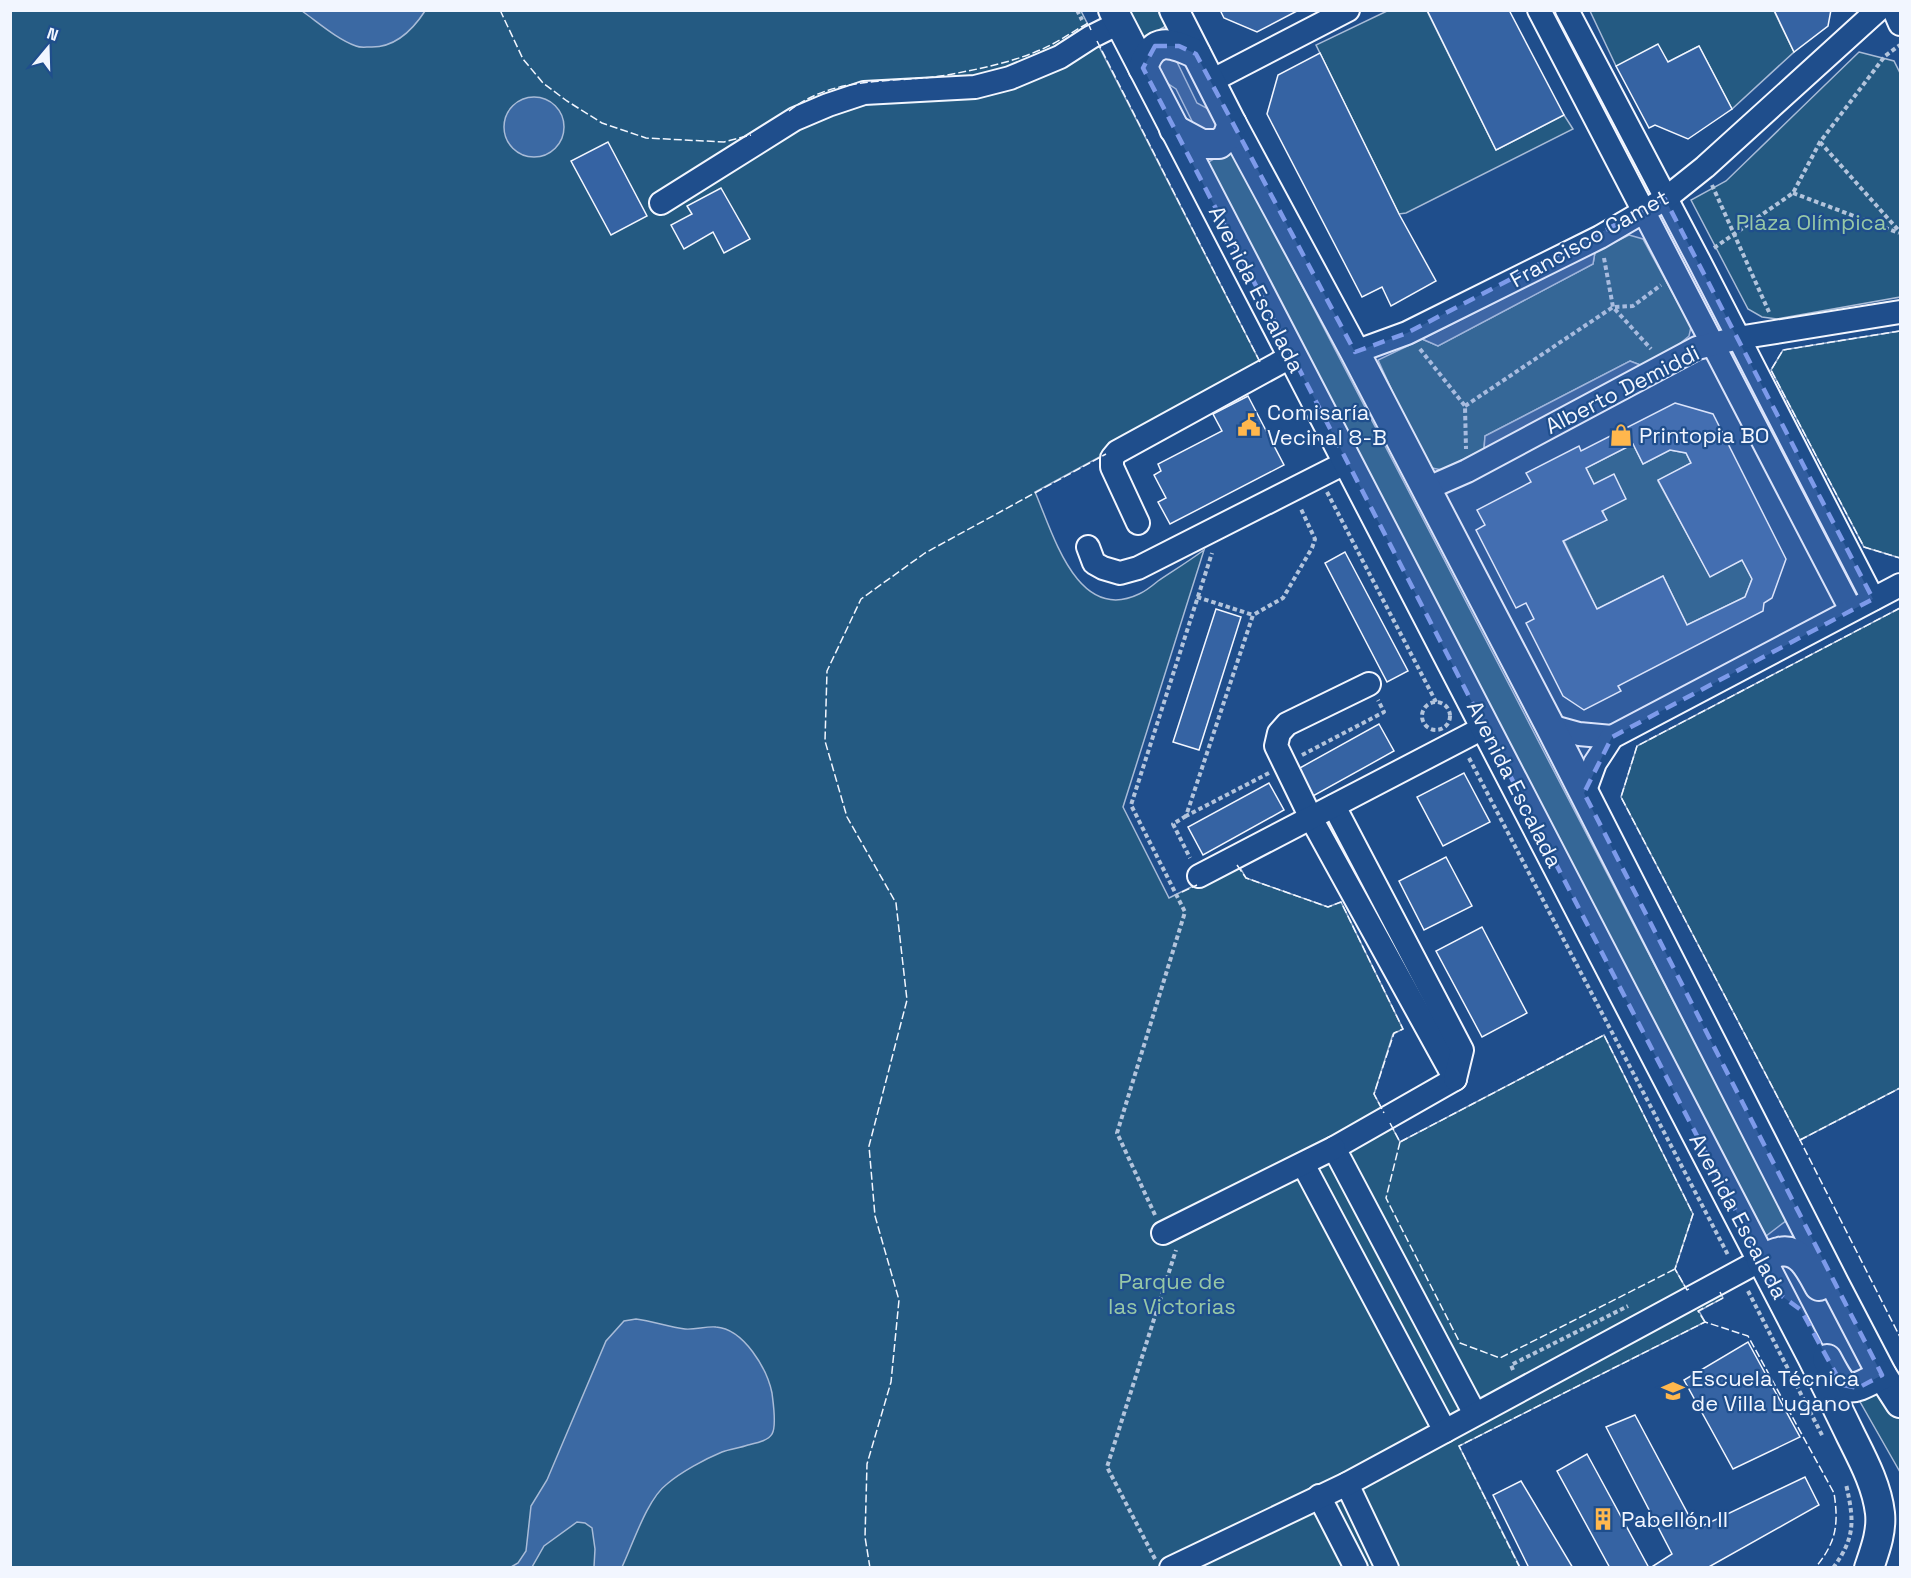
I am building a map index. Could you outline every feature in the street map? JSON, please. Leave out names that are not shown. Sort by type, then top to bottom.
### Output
[{"type":"main road","points":[[1174,10],[1550,726],[1877,1365],[1900,1403]]},
{"type":"main road","name":"Avenida Escalada","points":[[1116,17],[1812,1357],[1868,1472],[1876,1492],[1880,1514],[1876,1547],[1869,1568]]},
{"type":"main road","points":[[1143,68],[1149,53],[1155,46],[1164,44],[1179,46],[1196,54]]},
{"type":"main road","points":[[1174,129],[1202,144],[1219,144],[1227,136],[1232,124]]},
{"type":"main road","points":[[1761,1260],[1778,1252],[1787,1251],[1803,1260],[1846,1339],[1877,1365]]},
{"type":"main road","points":[[1779,1294],[1801,1310],[1842,1385],[1858,1388],[1877,1365]]},
{"type":"street","points":[[1211,81],[1348,10]]},
{"type":"street","points":[[1539,10],[1851,610]]},
{"type":"street","points":[[1567,10],[1873,599]]},
{"type":"street","name":"Francisco Camet","points":[[1355,352],[1407,333],[1600,237],[1665,199],[1705,167],[1878,10]]},
{"type":"street","points":[[1894,10],[1900,24]]},
{"type":"street","points":[[661,203],[795,119],[828,105],[864,93],[975,87],[1010,78],[1060,57],[1116,17]]},
{"type":"street","name":"Alberto Demiddi","points":[[1426,489],[1467,471],[1698,348],[1738,338],[1900,312]]},
{"type":"street","points":[[1138,524],[1112,467],[1112,458],[1117,452],[1292,356]]},
{"type":"street","points":[[1088,547],[1094,563],[1102,568],[1120,573],[1138,568],[1324,486],[1347,462]]},
{"type":"street","points":[[1584,793],[1595,763],[1612,736],[1900,585]]},
{"type":"street","points":[[1369,684],[1287,724],[1279,733],[1276,746],[1311,818],[1455,1079]]},
{"type":"street","points":[[1550,726],[1579,734],[1612,736]]},
{"type":"street","points":[[1199,876],[1485,727]]},
{"type":"street","points":[[1163,1233],[1334,1148],[1455,1079],[1462,1050],[1334,806]]},
{"type":"street","points":[[1334,1148],[1475,1414]]},
{"type":"street","points":[[1303,1164],[1445,1431]]},
{"type":"street","points":[[1172,1568],[1347,1484],[1761,1260]]},
{"type":"street","points":[[1347,1484],[1387,1568]]},
{"type":"street","points":[[1320,1496],[1356,1568]]},
{"type":"path","points":[[1698,259],[1793,193],[1820,142],[1885,56],[1900,45]]},
{"type":"path","points":[[1820,142],[1900,233]]},
{"type":"path","points":[[1705,167],[1733,235],[1778,332]]},
{"type":"path","points":[[1793,193],[1900,233]]},
{"type":"path","points":[[1600,237],[1613,307],[1665,364]]},
{"type":"path","points":[[1465,406],[1613,307],[1633,306],[1676,273]]},
{"type":"path","points":[[1407,333],[1465,406],[1467,471]]},
{"type":"path","points":[[1320,500],[1324,486]]},
{"type":"path","points":[[1324,486],[1436,702],[1448,709],[1450,717],[1448,723],[1442,729],[1435,730],[1423,723],[1422,716],[1423,709],[1436,702]]},
{"type":"path","points":[[1291,514],[1310,505]]},
{"type":"path","points":[[1186,816],[1253,615],[1283,598],[1312,548],[1315,539],[1301,509]]},
{"type":"path","points":[[1163,1233],[1117,1133],[1185,912],[1131,805],[1211,554],[1221,549]]},
{"type":"path","points":[[1197,597],[1253,615]]},
{"type":"path","points":[[1199,876],[1173,824],[1384,712],[1369,684]]},
{"type":"path","points":[[1461,758],[1467,754],[1728,1255]]},
{"type":"path","points":[[1160,1568],[1107,1467],[1185,1222]]},
{"type":"path","points":[[1748,1291],[1823,1438]]},
{"type":"path","points":[[1833,1568],[1845,1552],[1851,1535],[1851,1505],[1845,1480]]},
{"type":"highlighted area","points":[[1155,46],[1179,46],[1196,54],[1355,352],[1407,333],[1665,199],[1873,599],[1612,737],[1584,793],[1882,1375],[1858,1388],[1842,1385],[1801,1310],[1779,1294],[1143,68]]},
{"type":"green space","name":"Parque de las Victorias","points":[[11,11],[1081,11],[1263,368],[1035,492],[1059,550],[1070,570],[1084,586],[1099,596],[1117,600],[1139,594],[1204,550],[1123,807],[1169,898],[1238,864],[1246,878],[1328,907],[1341,902],[1403,1029],[1393,1034],[1374,1094],[1400,1142],[1604,1035],[1693,1214],[1675,1269],[1687,1290],[1712,1277],[1723,1298],[1699,1311],[1705,1322],[1459,1446],[1520,1567],[11,1568]]},
{"type":"green space","points":[[1126,11],[1158,11],[1166,26],[1141,40]]},
{"type":"green space","points":[[1387,11],[1427,11],[1496,150],[1564,115],[1573,129],[1406,213],[1399,214],[1316,45]]},
{"type":"green space","points":[[1590,11],[1774,11],[1794,52],[1732,109],[1699,46],[1668,62],[1616,66]]},
{"type":"green space","name":"Plaza Olímpica","points":[[1859,52],[1894,61],[1900,73],[1900,297],[1777,319],[1762,317],[1748,309],[1691,200],[1726,181]]},
{"type":"green space","points":[[1231,149],[1787,1220],[1766,1236],[1205,164]]},
{"type":"green space","points":[[1629,235],[1643,239],[1691,327],[1689,336],[1677,346],[1643,366],[1630,361],[1485,436],[1484,449],[1442,470],[1427,467],[1378,360],[1422,339],[1438,346],[1593,264],[1595,252]]},
{"type":"green space","points":[[1900,331],[1900,558],[1864,547],[1771,370],[1783,350]]},
{"type":"green space","points":[[1633,444],[1643,464],[1670,450],[1686,453],[1691,463],[1658,481],[1710,576],[1742,560],[1752,579],[1745,597],[1687,625],[1663,576],[1597,609],[1564,541],[1606,520],[1586,468]]},
{"type":"green space","points":[[1900,608],[1900,1088],[1800,1140],[1621,797],[1637,746]]},
{"type":"green space","points":[[1881,1386],[1900,1418],[1900,1472],[1859,1400]]},
{"type":"shaded area","points":[[302,11],[425,11],[402,37],[395,41],[379,47],[358,47],[328,30]]},
{"type":"shaded area","points":[[1159,56],[1175,58],[1197,103],[1212,111],[1218,122],[1215,130],[1210,133],[1196,129],[1176,89],[1161,79],[1156,61]]},
{"type":"shaded area","points":[[534,97],[551,102],[559,110],[564,127],[559,144],[551,152],[534,157],[517,152],[509,144],[504,127],[509,110],[517,102]]},
{"type":"shaded area","points":[[1595,252],[1593,264],[1438,346],[1422,339]]},
{"type":"shaded area","points":[[1630,361],[1643,366],[1484,449],[1485,436]]},
{"type":"shaded area","points":[[636,1319],[685,1329],[716,1327],[726,1329],[745,1342],[765,1373],[772,1393],[774,1425],[772,1434],[762,1441],[708,1458],[667,1484],[647,1511],[622,1567],[594,1567],[595,1549],[592,1528],[585,1523],[577,1522],[544,1546],[532,1567],[511,1567],[518,1563],[526,1551],[531,1506],[547,1480],[606,1341],[624,1321]]},
{"type":"building","points":[[1220,10],[1297,11],[1257,32],[1224,18]]},
{"type":"building","points":[[1427,10],[1509,10],[1564,115],[1496,150]]},
{"type":"building","points":[[1774,10],[1831,10],[1828,26],[1794,52]]},
{"type":"building","points":[[1658,44],[1668,62],[1699,46],[1732,109],[1688,139],[1655,125],[1649,128],[1616,66]]},
{"type":"building","points":[[1320,53],[1399,214],[1436,281],[1391,306],[1382,287],[1362,297],[1267,114],[1278,75]]},
{"type":"building","points":[[608,142],[647,216],[611,235],[571,161]]},
{"type":"building","points":[[721,188],[750,239],[724,253],[713,232],[684,249],[671,225],[692,214],[687,206]]},
{"type":"building","points":[[1248,396],[1284,465],[1170,524],[1158,502],[1166,498],[1154,475],[1161,471],[1158,464],[1222,431],[1213,414]]},
{"type":"building","points":[[1675,403],[1713,414],[1786,559],[1772,598],[1764,603],[1763,611],[1618,686],[1621,691],[1584,710],[1563,696],[1526,623],[1534,619],[1526,603],[1516,608],[1476,530],[1485,525],[1477,510],[1531,482],[1526,473],[1579,446],[1581,451]],"holes":[[[1633,444],[1643,464],[1670,450],[1686,453],[1691,463],[1658,480],[1710,577],[1742,560],[1752,579],[1745,597],[1687,625],[1663,576],[1597,609],[1563,541],[1607,520],[1602,511],[1626,499],[1614,474],[1594,484],[1586,468]]]},
{"type":"building","points":[[1345,552],[1408,671],[1387,682],[1325,563]]},
{"type":"building","points":[[1216,609],[1241,617],[1199,750],[1173,742]]},
{"type":"building","points":[[1379,724],[1394,751],[1313,796],[1298,769]]},
{"type":"building","points":[[1464,773],[1490,822],[1443,846],[1417,797]]},
{"type":"building","points":[[1269,783],[1284,810],[1203,855],[1188,827]]},
{"type":"building","points":[[1446,857],[1472,906],[1424,930],[1399,881]]},
{"type":"building","points":[[1482,927],[1527,1013],[1482,1037],[1436,951]]},
{"type":"building","points":[[1748,1342],[1800,1437],[1733,1469],[1684,1380]]},
{"type":"building","points":[[1635,1415],[1696,1529],[1805,1477],[1819,1505],[1707,1568],[1650,1568],[1672,1554],[1606,1427]]},
{"type":"building","name":"Pabellón II","points":[[1587,1454],[1649,1568],[1610,1568],[1557,1471]]},
{"type":"building","points":[[1521,1481],[1573,1568],[1529,1568],[1493,1495]]},
{"type":"fence","points":[[500,10],[523,59],[543,83],[602,123],[646,138],[724,142],[751,135]]},
{"type":"fence","points":[[789,111],[807,99],[826,91],[865,82],[927,78],[983,68],[1040,50],[1088,23],[1091,30]]},
{"type":"fence","points":[[1097,41],[1261,364]]},
{"type":"fence","points":[[1900,331],[1783,350],[1771,370],[1864,547],[1900,558]]},
{"type":"fence","points":[[870,1568],[865,1537],[867,1464],[891,1382],[899,1300],[875,1216],[869,1146],[907,1000],[896,903],[847,817],[825,741],[827,671],[861,599],[925,553],[1106,454]]},
{"type":"fence","points":[[1900,608],[1637,746],[1621,797],[1800,1140],[1900,1088]]},
{"type":"fence","points":[[1237,865],[1246,878],[1328,907],[1341,902],[1403,1029],[1394,1033],[1374,1094],[1384,1113]]},
{"type":"fence","points":[[1182,892],[1197,885]]},
{"type":"fence","points":[[1390,1123],[1400,1142],[1604,1035],[1693,1214],[1675,1269],[1687,1290],[1690,1288]]},
{"type":"fence","points":[[1802,1139],[1800,1140],[1900,1337]]},
{"type":"fence","points":[[1400,1142],[1386,1198],[1460,1343],[1500,1358],[1675,1269]]},
{"type":"fence","points":[[1705,1322],[1698,1311],[1723,1298],[1720,1292]]},
{"type":"fence","points":[[1520,1568],[1459,1446],[1705,1322],[1748,1336],[1834,1493],[1836,1524],[1832,1542],[1815,1568]]},
{"type":"place","name":"Comisaría Vecinal 8-B","points":[[1249,425]]},
{"type":"place","name":"Printopia BO","points":[[1621,435]]},
{"type":"place","name":"Escuela Técnica de Villa Lugano","points":[[1673,1391]]},
{"type":"place","name":"Pabellón II","points":[[1603,1519]]}]
